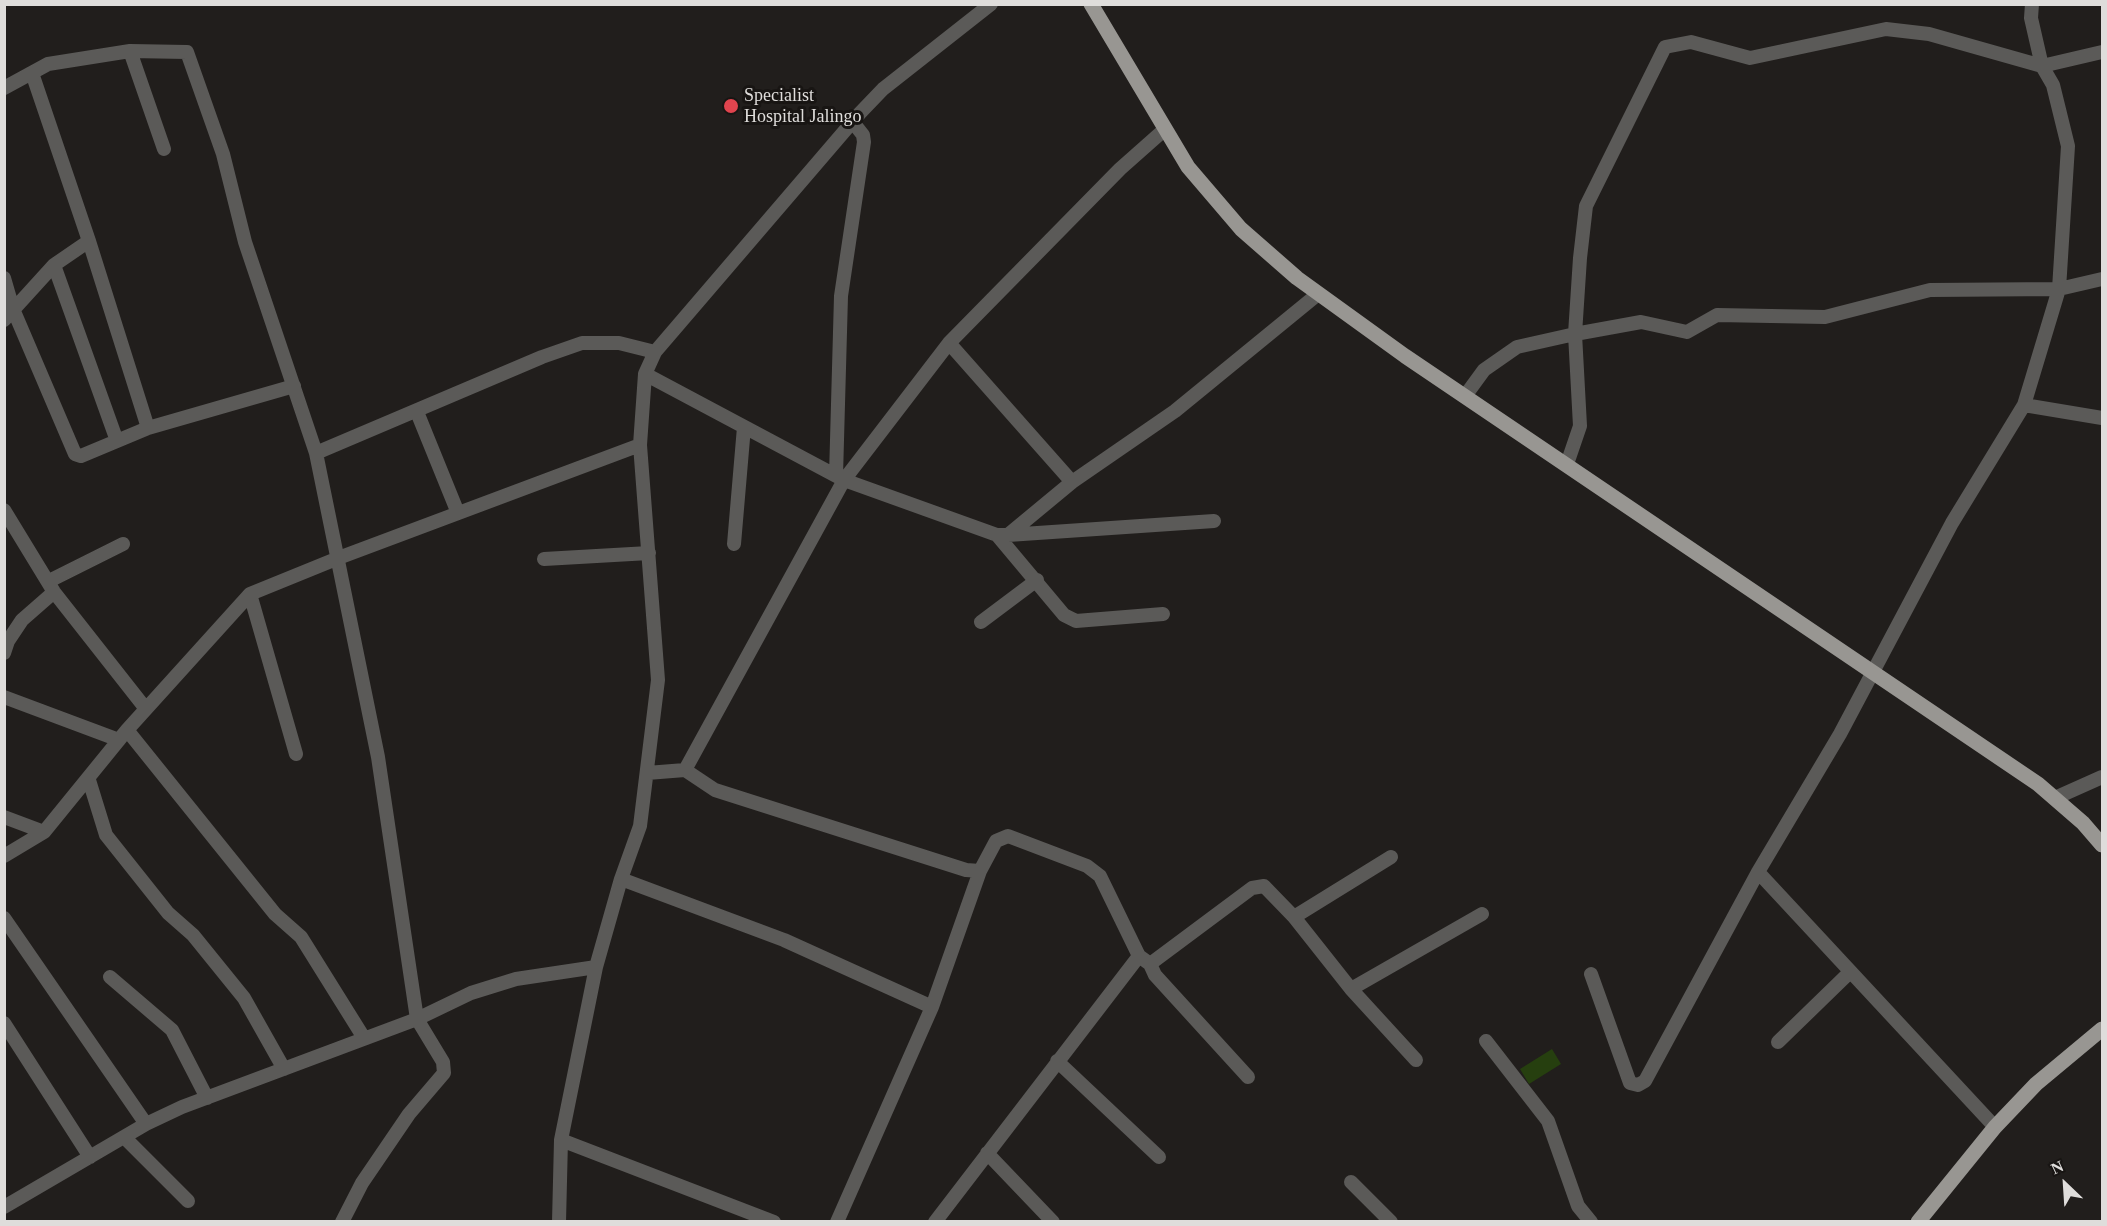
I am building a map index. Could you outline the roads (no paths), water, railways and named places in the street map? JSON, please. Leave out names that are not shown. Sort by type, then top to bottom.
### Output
[{"type":"main road","points":[[1091,4],[1188,167],[1241,229],[1272,258],[1318,294],[1465,396],[2038,784],[2084,823],[2103,845]]},
{"type":"main road","points":[[1918,1221],[1995,1127],[2036,1084],[2103,1029]]},
{"type":"street","points":[[559,1221],[561,1140],[596,967],[621,879],[640,826],[658,681],[640,445],[645,374],[654,352],[852,121],[883,89],[991,4]]},
{"type":"street","points":[[1591,974],[1630,1083],[1638,1085],[1645,1081],[1758,872],[1840,734],[1952,523],[2024,405],[2059,289],[2068,146],[2053,85],[2042,66],[2031,18],[2032,4]]},
{"type":"street","points":[[1567,464],[1580,426],[1575,334],[1586,206],[1665,47],[1691,42],[1750,58],[1886,29],[1929,34],[2042,66],[2103,52]]},
{"type":"street","points":[[130,51],[164,149]]},
{"type":"street","points":[[4,88],[48,64],[130,51],[187,52],[223,154],[245,242],[316,453],[378,757],[417,1019],[443,1062],[444,1073],[409,1114],[362,1183],[342,1221]]},
{"type":"street","points":[[32,73],[89,241],[147,428]]},
{"type":"street","points":[[840,478],[841,296],[864,142],[852,121]]},
{"type":"street","points":[[685,770],[840,478],[949,343],[1120,169],[1164,130]]},
{"type":"street","points":[[9,314],[54,266],[89,241]]},
{"type":"street","points":[[54,266],[117,441]]},
{"type":"street","points":[[4,278],[9,314],[75,454],[81,456],[147,428],[294,386]]},
{"type":"street","points":[[1465,396],[1484,370],[1517,347],[1575,334],[1641,322],[1687,332],[1718,315],[1826,317],[1930,290],[2059,289],[2103,279]]},
{"type":"street","points":[[1002,535],[1072,482],[1175,411],[1318,294]]},
{"type":"street","points":[[316,453],[542,357],[582,344],[619,343],[654,352]]},
{"type":"street","points":[[949,343],[1072,482]]},
{"type":"street","points":[[645,374],[840,478],[1002,535],[1214,521]]},
{"type":"street","points":[[2024,405],[2103,418]]},
{"type":"street","points":[[417,412],[458,513]]},
{"type":"street","points":[[734,544],[744,427]]},
{"type":"street","points":[[4,856],[44,832],[89,780],[123,735],[250,594],[338,558],[640,445]]},
{"type":"street","points":[[4,510],[52,586],[146,709]]},
{"type":"street","points":[[1002,535],[1064,615],[1077,621],[1163,614]]},
{"type":"street","points":[[4,653],[8,641],[22,620],[52,586],[123,544]]},
{"type":"street","points":[[544,559],[648,553]]},
{"type":"street","points":[[981,622],[1037,580]]},
{"type":"street","points":[[250,594],[296,754]]},
{"type":"street","points":[[4,697],[123,735],[275,914],[301,937],[364,1038]]},
{"type":"street","points":[[647,773],[685,770],[715,790],[966,870],[980,872]]},
{"type":"street","points":[[2055,798],[2103,777]]},
{"type":"street","points":[[89,780],[106,835],[168,912],[193,935],[244,998],[284,1069]]},
{"type":"street","points":[[4,818],[44,832]]},
{"type":"street","points":[[837,1221],[932,1007],[980,872],[996,841],[1008,836],[1087,866],[1100,876],[1144,960],[1155,975],[1248,1077]]},
{"type":"street","points":[[1294,917],[1391,857]]},
{"type":"street","points":[[1758,872],[1849,973],[1995,1127]]},
{"type":"street","points":[[621,879],[784,940],[932,1007]]},
{"type":"street","points":[[935,1221],[1057,1061],[1144,960],[1252,888],[1264,886],[1294,917],[1351,989],[1416,1060]]},
{"type":"street","points":[[1351,989],[1482,914]]},
{"type":"street","points":[[4,918],[146,1124]]},
{"type":"street","points":[[4,1207],[146,1124],[207,1098],[417,1019],[471,993],[516,979],[596,967]]},
{"type":"street","points":[[1778,1042],[1849,973]]},
{"type":"street","points":[[110,978],[172,1030],[207,1098]]},
{"type":"street","points":[[4,1023],[90,1157]]},
{"type":"street","points":[[1486,1041],[1548,1121],[1578,1206],[1591,1221]]},
{"type":"street","points":[[1057,1061],[1159,1157]]},
{"type":"street","points":[[124,1137],[188,1201]]},
{"type":"street","points":[[561,1140],[774,1221]]},
{"type":"street","points":[[987,1153],[1053,1221]]},
{"type":"street","points":[[1351,1182],[1391,1221]]},
{"type":"place","name":"Specialist Hospital Jalingo","points":[[731,106]]}]
